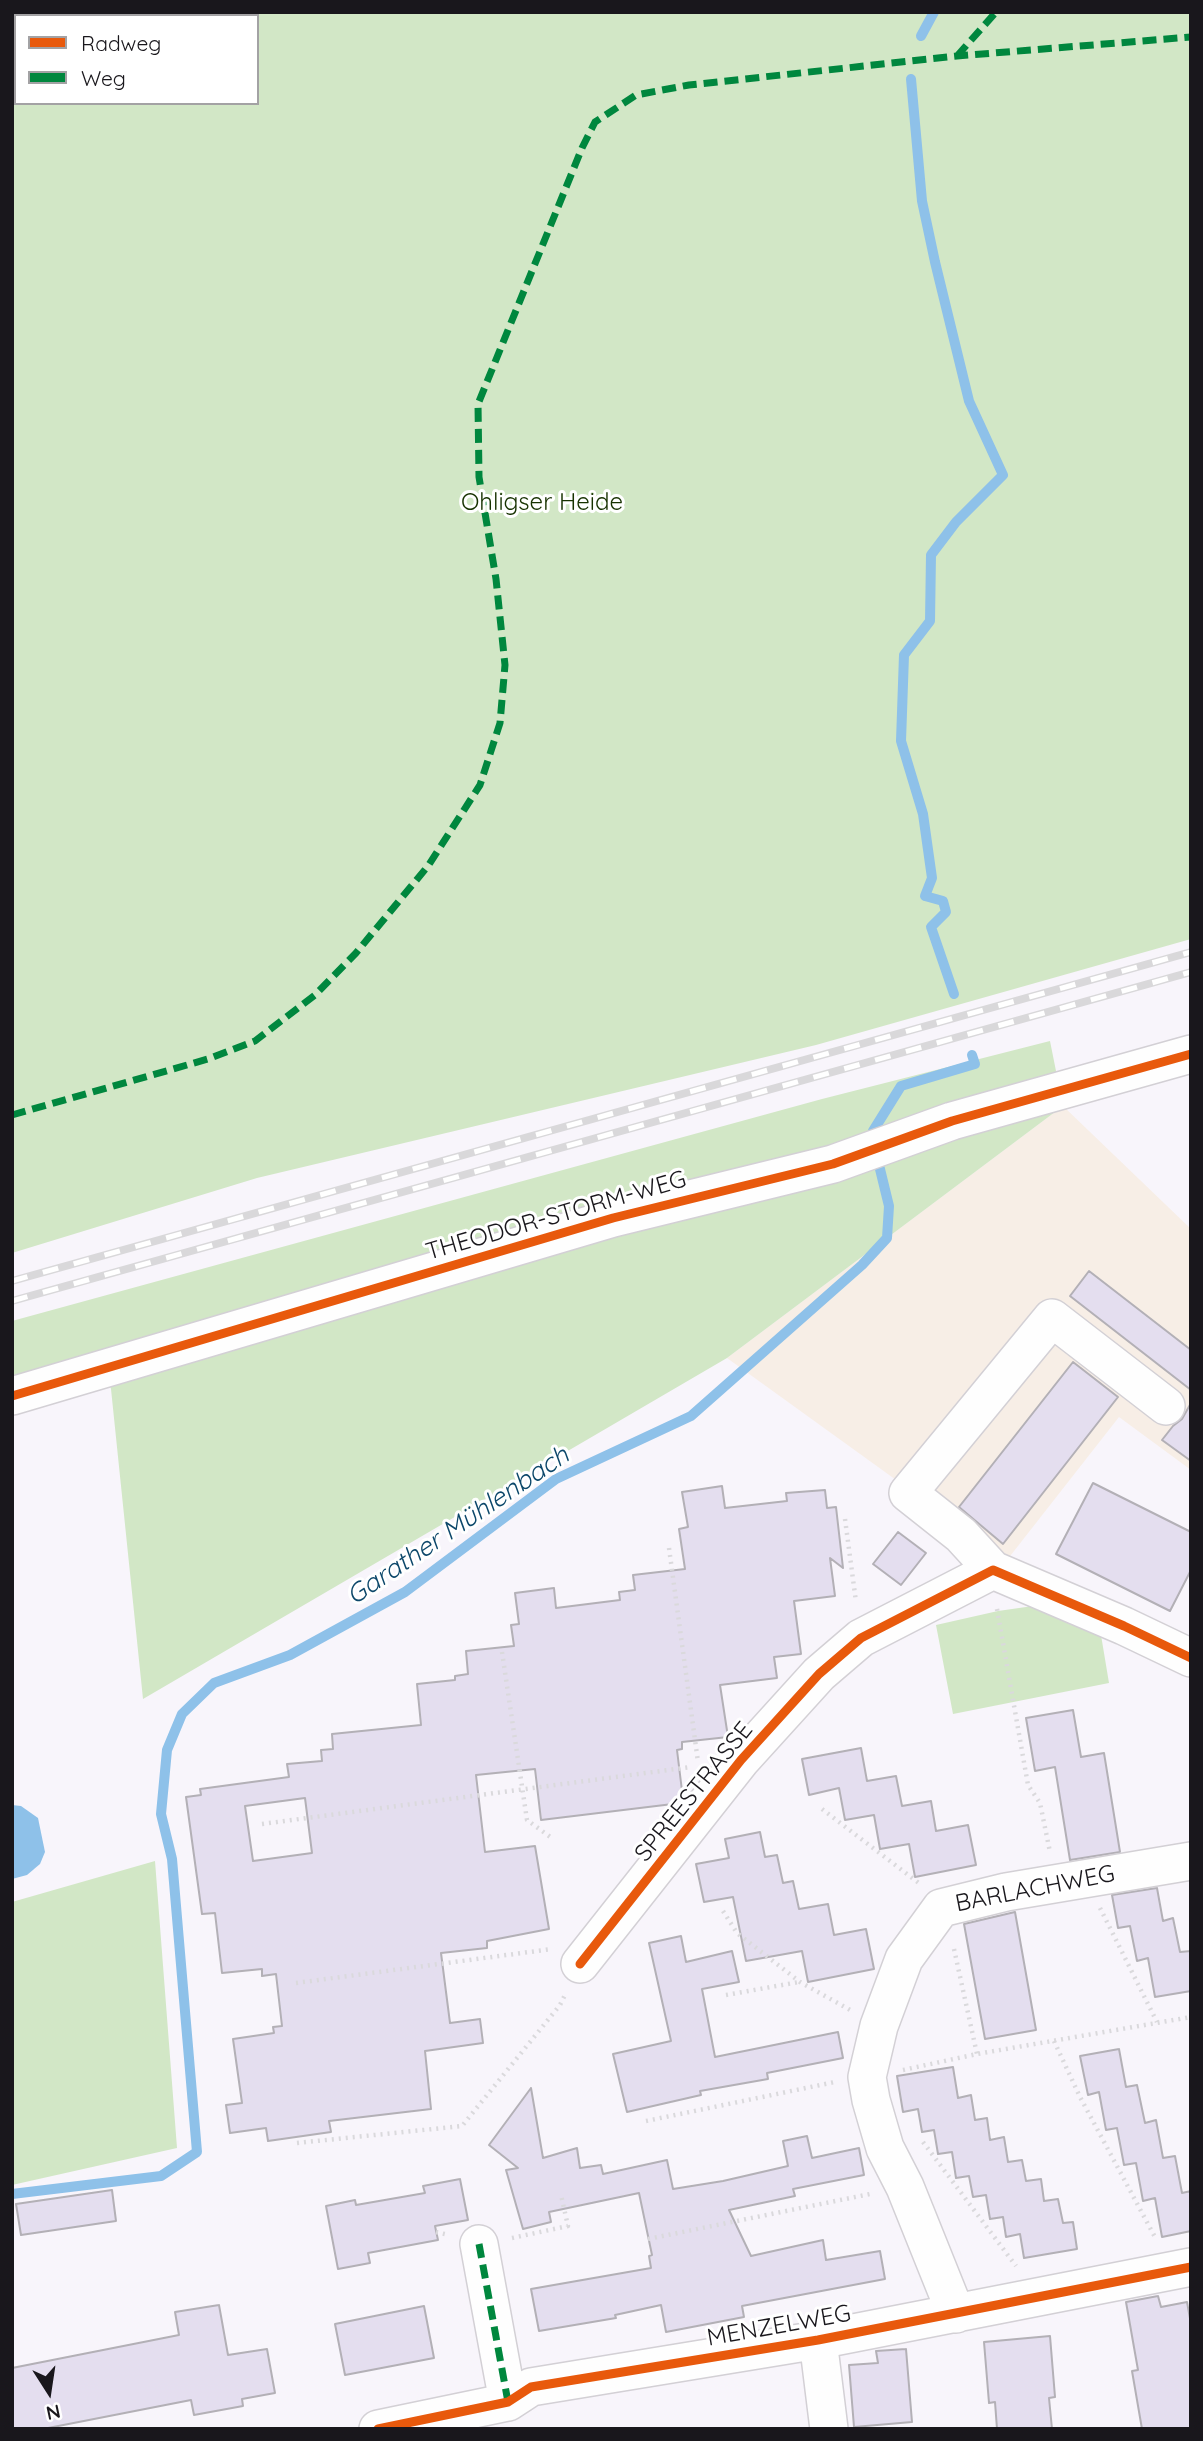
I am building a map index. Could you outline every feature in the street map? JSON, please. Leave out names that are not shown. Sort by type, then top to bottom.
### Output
[{"type":"street","name":"THEODOR-STORM-WEG","points":[[12,1396],[613,1218],[833,1164],[952,1121],[1191,1054]]},
{"type":"street","points":[[1166,1406],[1052,1318],[908,1493],[961,1535],[993,1570],[1191,1658]]},
{"type":"street","name":"SPREESTRASSE","points":[[572,1956],[741,1760],[819,1675],[861,1638],[993,1570]]},
{"type":"street","name":"BARLACHWEG","points":[[956,2314],[905,2187],[885,2148],[867,2077],[879,2026],[904,1959],[941,1908],[1006,1892],[1191,1861]]},
{"type":"street","points":[[479,2244],[508,2402]]},
{"type":"street","name":"MENZELWEG","points":[[378,2429],[508,2402],[531,2387],[818,2340],[956,2314],[1176,2258]]},
{"type":"street","points":[[818,2340],[829,2429]]},
{"type":"path","points":[[845,1519],[861,1638]]},
{"type":"path","points":[[669,1548],[698,1766]]},
{"type":"path","points":[[993,1570],[1028,1785],[1040,1803],[1071,1881],[1157,2022]]},
{"type":"path","points":[[502,1652],[527,1820],[553,1839]]},
{"type":"path","points":[[262,1824],[741,1760]]},
{"type":"path","points":[[822,1809],[929,1891]]},
{"type":"path","points":[[723,1911],[737,1933],[800,1982],[858,2015]]},
{"type":"path","points":[[951,1936],[977,2054]]},
{"type":"path","points":[[296,1983],[572,1956],[561,2005],[462,2126],[297,2143]]},
{"type":"path","points":[[726,1995],[800,1982]]},
{"type":"path","points":[[899,2071],[977,2054],[1191,2017]]},
{"type":"path","points":[[1054,2041],[1080,2097],[1176,2258]]},
{"type":"path","points":[[646,2121],[836,2082]]},
{"type":"path","points":[[916,2133],[1022,2275]]},
{"type":"path","points":[[648,2239],[872,2194]]},
{"type":"path","points":[[479,2244],[568,2226],[561,2195]]},
{"type":"shaded area","points":[[1063,1106],[1191,1229],[1191,1470],[1119,1417],[1007,1560],[727,1358]]},
{"type":"green space","name":"Ohligser Heide","points":[[12,12],[1191,12],[1191,939],[816,1045],[257,1178],[12,1253]]},
{"type":"green space","points":[[1050,1041],[1063,1106],[727,1358],[143,1699],[111,1389],[102,1357],[12,1381],[12,1321],[822,1099]]},
{"type":"green space","points":[[1033,1606],[1100,1629],[1109,1683],[953,1714],[936,1625]]},
{"type":"green space","points":[[155,1861],[177,2148],[12,2185],[12,1902]]},
{"type":"water","points":[[12,1805],[21,1806],[38,1818],[45,1852],[40,1864],[27,1875],[12,1879]]},
{"type":"building","points":[[1089,1271],[1191,1350],[1191,1390],[1070,1296]]},
{"type":"building","points":[[1073,1362],[1118,1397],[1003,1544],[959,1507]]},
{"type":"building","points":[[1191,1403],[1191,1461],[1162,1440],[1182,1419]]},
{"type":"building","points":[[1093,1483],[1191,1532],[1191,1570],[1170,1611],[1056,1554]]},
{"type":"building","points":[[722,1486],[725,1508],[787,1501],[786,1493],[825,1490],[827,1508],[836,1507],[843,1568],[830,1558],[835,1596],[794,1601],[801,1654],[774,1657],[777,1678],[720,1685],[728,1737],[682,1742],[682,1749],[677,1750],[683,1799],[681,1803],[541,1820],[535,1769],[476,1775],[485,1852],[535,1846],[549,1929],[487,1941],[487,1948],[441,1953],[450,2023],[480,2019],[483,2043],[425,2051],[431,2109],[329,2121],[331,2132],[268,2141],[266,2128],[230,2133],[226,2105],[242,2103],[233,2039],[274,2033],[273,2027],[282,2026],[276,1974],[262,1976],[262,1969],[222,1973],[215,1913],[202,1914],[186,1797],[201,1795],[200,1789],[289,1777],[287,1764],[322,1761],[321,1750],[333,1749],[332,1734],[421,1725],[417,1684],[455,1680],[455,1676],[468,1674],[466,1651],[514,1646],[511,1625],[519,1624],[515,1593],[554,1588],[556,1608],[620,1600],[619,1592],[635,1590],[633,1575],[685,1569],[679,1529],[688,1527],[682,1492]],"holes":[[[305,1798],[312,1853],[253,1861],[245,1806]]]},
{"type":"building","points":[[898,1532],[926,1553],[901,1585],[873,1564]]},
{"type":"building","points":[[1073,1710],[1081,1757],[1104,1753],[1120,1852],[1070,1860],[1055,1767],[1035,1771],[1026,1718]]},
{"type":"building","points":[[861,1748],[867,1781],[896,1776],[902,1806],[931,1801],[936,1831],[968,1825],[976,1865],[915,1877],[909,1844],[880,1849],[874,1815],[845,1820],[839,1788],[809,1795],[802,1759]]},
{"type":"building","points":[[760,1832],[765,1857],[777,1855],[783,1883],[793,1881],[799,1909],[828,1904],[834,1935],[866,1929],[874,1969],[808,1982],[802,1951],[746,1961],[733,1897],[704,1902],[696,1864],[729,1858],[725,1839]]},
{"type":"building","points":[[1157,1888],[1163,1921],[1173,1918],[1180,1952],[1191,1951],[1191,1991],[1155,1997],[1148,1958],[1137,1961],[1130,1926],[1118,1928],[1112,1895]]},
{"type":"building","points":[[1015,1912],[1036,2030],[985,2039],[964,1924]]},
{"type":"building","points":[[681,1936],[686,1962],[732,1951],[739,1982],[702,1989],[715,2057],[838,2032],[843,2058],[767,2073],[768,2079],[700,2091],[701,2095],[627,2112],[613,2054],[671,2041],[649,1943]]},
{"type":"building","points":[[1119,2049],[1126,2087],[1137,2085],[1145,2123],[1156,2120],[1163,2158],[1175,2156],[1182,2193],[1191,2191],[1191,2231],[1162,2237],[1155,2198],[1143,2201],[1136,2163],[1124,2165],[1117,2128],[1106,2130],[1099,2092],[1088,2095],[1080,2056]]},
{"type":"building","points":[[953,2067],[958,2098],[971,2095],[975,2120],[987,2118],[990,2140],[1004,2137],[1008,2162],[1022,2160],[1026,2181],[1041,2179],[1044,2201],[1058,2199],[1063,2223],[1073,2222],[1077,2249],[1024,2258],[1020,2234],[1006,2237],[1003,2217],[990,2219],[986,2195],[973,2197],[969,2176],[956,2178],[952,2152],[938,2154],[934,2130],[922,2132],[918,2109],[903,2112],[897,2076]]},
{"type":"building","points":[[531,2088],[543,2158],[577,2148],[580,2168],[601,2165],[603,2174],[667,2160],[673,2189],[788,2166],[783,2141],[807,2136],[812,2158],[859,2148],[864,2175],[793,2189],[795,2196],[729,2210],[751,2256],[823,2240],[826,2260],[880,2251],[885,2279],[742,2306],[744,2317],[666,2332],[661,2305],[615,2315],[616,2318],[539,2331],[531,2289],[651,2268],[649,2256],[652,2255],[639,2193],[549,2212],[551,2222],[523,2229],[506,2170],[518,2168],[489,2145]]},
{"type":"building","points":[[460,2179],[468,2220],[435,2226],[438,2240],[368,2253],[370,2263],[338,2269],[326,2206],[355,2200],[356,2205],[425,2193],[423,2186]]},
{"type":"building","points":[[112,2190],[116,2221],[21,2235],[16,2204]]},
{"type":"building","points":[[1158,2296],[1161,2307],[1187,2302],[1191,2324],[1191,2429],[1142,2429],[1132,2371],[1138,2370],[1126,2302]]},
{"type":"building","points":[[219,2305],[228,2355],[267,2349],[275,2393],[242,2399],[243,2406],[194,2415],[191,2400],[43,2429],[12,2429],[12,2368],[179,2335],[175,2312]]},
{"type":"building","points":[[424,2306],[434,2358],[345,2375],[335,2324]]},
{"type":"building","points":[[1050,2336],[1055,2397],[1049,2398],[1052,2429],[997,2429],[995,2402],[989,2403],[984,2342]]},
{"type":"building","points":[[906,2349],[912,2422],[854,2427],[849,2365],[878,2363],[876,2351]]},
{"type":"waterway","name":"Garather Mühlenbach","points":[[921,36],[934,12]]},
{"type":"waterway","name":"Garather Mühlenbach","points":[[911,79],[922,201],[935,262],[969,401],[1003,475],[956,522],[931,555],[930,621],[904,655],[901,741],[923,814],[932,878],[925,896],[943,901],[946,912],[931,927],[954,994]]},
{"type":"waterway","name":"Garather Mühlenbach","points":[[873,1131],[901,1086],[975,1064],[972,1055]]},
{"type":"waterway","name":"Garather Mühlenbach","points":[[12,2194],[161,2176],[197,2152],[172,1859],[161,1814],[167,1750],[182,1714],[214,1683],[290,1655],[405,1592],[556,1479],[691,1416],[862,1265],[887,1238],[889,1206],[879,1165]]},
{"type":"railway","points":[[12,1281],[1191,952]]},
{"type":"railway","points":[[12,1301],[1191,972]]},
{"type":"marked path","points":[[957,56],[996,12]]},
{"type":"marked path","points":[[12,1115],[208,1059],[255,1041],[315,995],[356,953],[428,866],[480,785],[500,723],[505,665],[496,579],[479,477],[478,404],[595,122],[636,95],[689,85],[957,56],[1191,37]]},
{"type":"marked path","points":[[479,2244],[508,2402],[504,2403]]},
{"type":"cycle path","points":[[12,1396],[613,1218],[833,1164],[952,1121],[1191,1054]]},
{"type":"cycle path","points":[[580,1964],[741,1760],[819,1674],[861,1638],[993,1570],[1191,1658]]},
{"type":"cycle path","points":[[378,2429],[508,2402],[531,2387],[818,2340],[1191,2267]]}]
